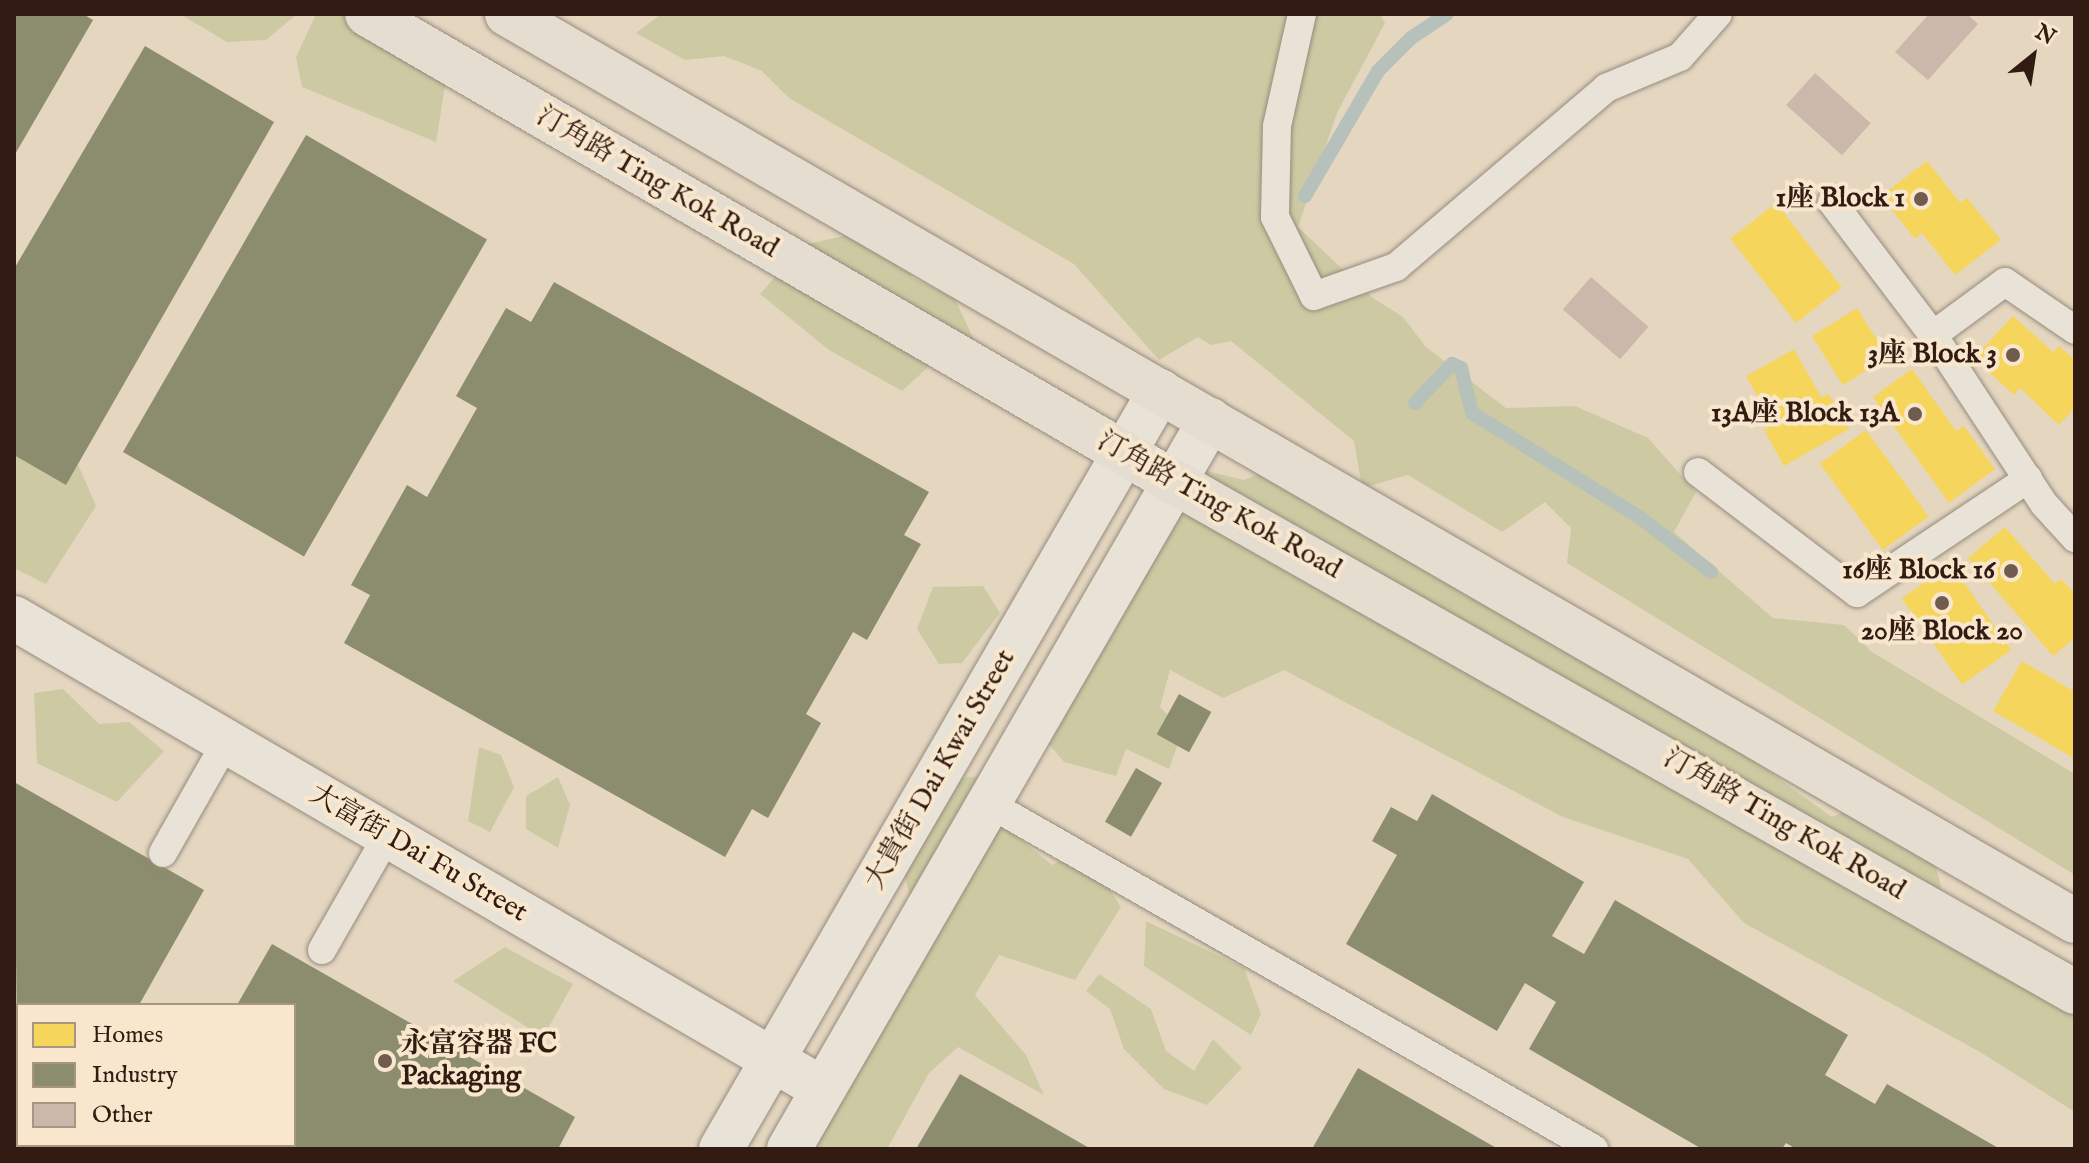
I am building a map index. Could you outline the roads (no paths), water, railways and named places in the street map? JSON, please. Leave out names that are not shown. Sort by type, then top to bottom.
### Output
[{"type":"main road","name":"汀角路 Ting Kok Road","points":[[367,14],[1174,482],[2075,992]]},
{"type":"main road","points":[[507,14],[2075,921]]},
{"type":"street","name":"大貴街 Dai Kwai Street","points":[[721,1149],[1160,391]]},
{"type":"street","name":"大貴街 Dai Kwai Street","points":[[789,1149],[1210,420]]},
{"type":"street","name":"大富街 Dai Fu Street","points":[[14,618],[823,1089]]},
{"type":"lane","points":[[1302,14],[1277,126],[1275,217],[1314,296],[1396,267],[1606,88],[1680,57],[1718,14]]},
{"type":"lane","points":[[1832,202],[1933,335],[2028,479],[2075,538]]},
{"type":"lane","points":[[1933,335],[2005,282],[2075,330]]},
{"type":"lane","points":[[1698,472],[1857,593],[2028,479]]},
{"type":"lane","points":[[163,853],[226,742]]},
{"type":"lane","points":[[988,803],[1594,1149]]},
{"type":"lane","points":[[322,950],[387,836]]},
{"type":"waterway","points":[[1305,196],[1378,71],[1411,38],[1447,14]]},
{"type":"waterway","points":[[1415,403],[1452,364],[1461,368],[1472,413],[1642,519],[1711,572]]},
{"type":"place","name":"1座 Block 1","points":[[1921,199]]},
{"type":"place","name":"3座 Block 3","points":[[2013,355]]},
{"type":"place","name":"13A座 Block 13A","points":[[1915,414]]},
{"type":"place","name":"16座 Block 16","points":[[2011,571]]},
{"type":"place","name":"20座 Block 20","points":[[1942,603]]},
{"type":"place","name":"永富容器 FC Packaging","points":[[385,1061]]}]
